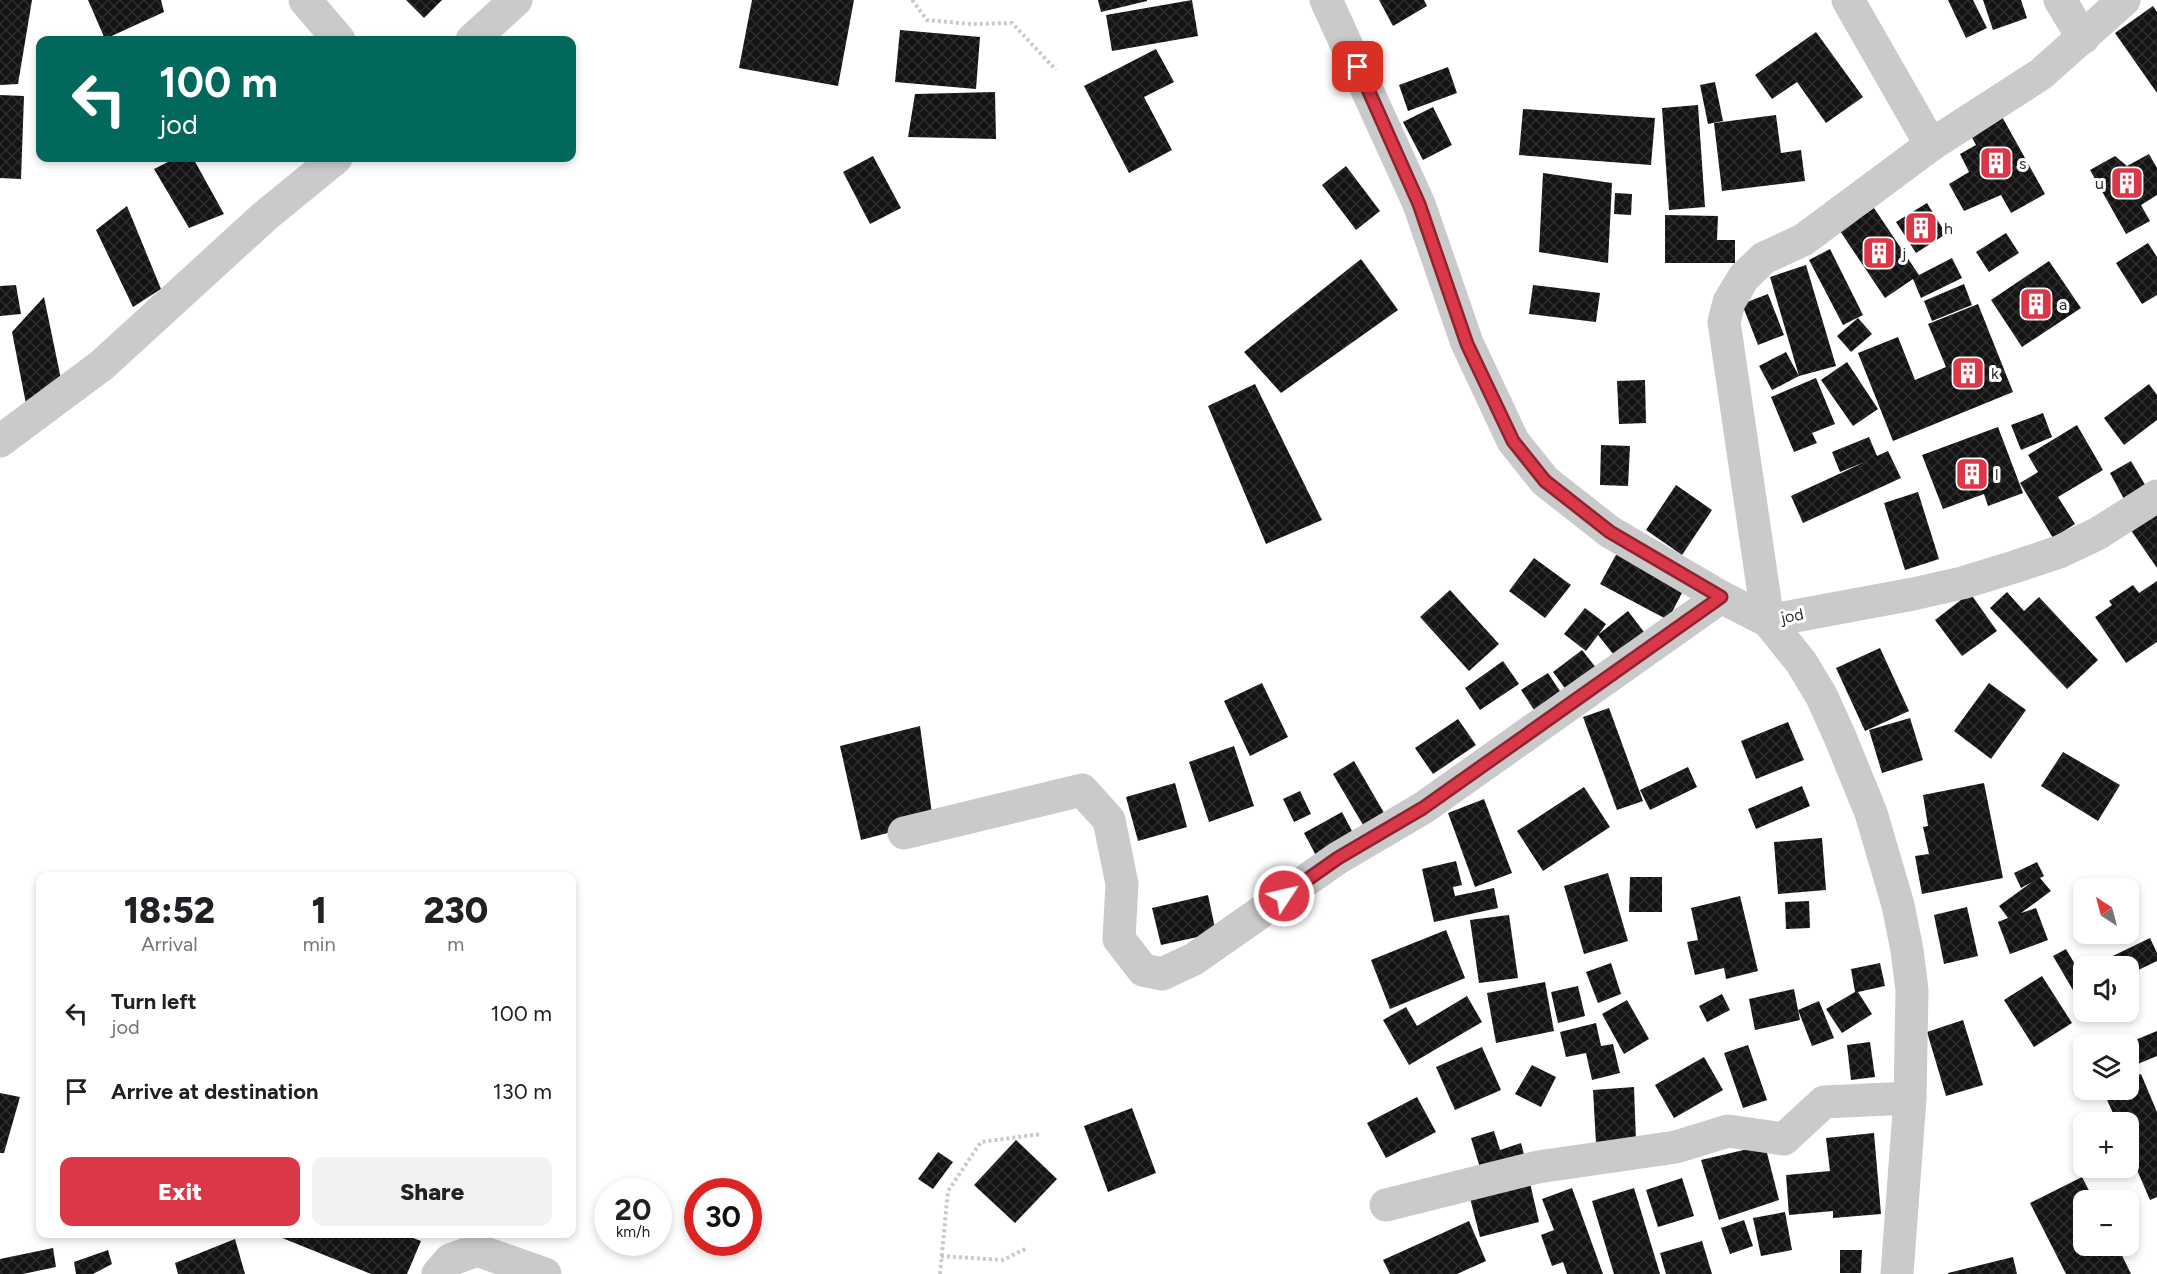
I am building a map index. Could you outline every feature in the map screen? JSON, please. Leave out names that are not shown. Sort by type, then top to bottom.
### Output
[{"type":"street","points":[[305,0],[336,36]]},
{"type":"street","points":[[476,36],[516,0]]},
{"type":"street","name":"jod","points":[[1326,0],[1419,204],[1467,344],[1513,441],[1545,481],[1610,532],[1721,597],[1768,621],[1913,594],[1962,583],[2014,567],[2059,552],[2097,534],[2157,496]]},
{"type":"street","points":[[1848,0],[1931,146]]},
{"type":"street","points":[[2060,0],[2083,38]]},
{"type":"street","points":[[1897,1274],[1910,1098],[1912,990],[1907,950],[1898,904],[1871,813],[1822,697],[1801,662],[1768,621],[1724,322],[1729,302],[1744,277],[1764,258],[1803,240],[1931,146],[2041,74],[2124,0]]},
{"type":"street","points":[[0,441],[102,364],[265,216],[331,162]]},
{"type":"street","points":[[904,833],[1082,790],[1109,820],[1122,884],[1119,939],[1131,958],[1143,970],[1162,974],[1194,959],[1338,858],[1423,808],[1721,597]]},
{"type":"street","points":[[1386,1205],[1538,1167],[1676,1147],[1728,1131],[1784,1139],[1824,1102],[1910,1098]]},
{"type":"street","points":[[438,1274],[450,1260],[477,1250],[545,1274]]},
{"type":"path","points":[[912,0],[927,20],[971,24],[1012,23],[1056,70]]},
{"type":"path","points":[[940,1274],[948,1191],[981,1142],[1041,1134]]},
{"type":"path","points":[[941,1256],[1003,1260],[1027,1248]]},
{"type":"building","points":[[0,0],[32,0],[18,84],[0,85]]},
{"type":"building","points":[[88,0],[161,0],[164,12],[112,36],[104,36]]},
{"type":"building","points":[[406,0],[442,0],[424,18]]},
{"type":"building","points":[[752,0],[854,0],[838,86],[739,68]]},
{"type":"building","points":[[1098,0],[1147,0],[1147,1],[1101,12]]},
{"type":"building","points":[[1192,0],[1198,36],[1112,51],[1106,15]]},
{"type":"building","points":[[1379,0],[1424,0],[1427,6],[1393,26]]},
{"type":"building","points":[[1948,0],[1973,0],[1987,28],[1966,38]]},
{"type":"building","points":[[1983,0],[2021,0],[2027,18],[1993,30]]},
{"type":"building","points":[[2153,6],[2157,12],[2157,93],[2115,33]]},
{"type":"building","points":[[900,30],[980,37],[976,89],[895,82]]},
{"type":"building","points":[[1816,32],[1863,97],[1826,123],[1797,82],[1772,99],[1755,75]]},
{"type":"building","points":[[1156,49],[1174,82],[1144,97],[1172,150],[1129,173],[1084,86]]},
{"type":"building","points":[[1448,67],[1457,93],[1408,111],[1399,85]]},
{"type":"building","points":[[1715,82],[1723,121],[1708,124],[1700,85]]},
{"type":"building","points":[[995,92],[996,139],[908,137],[915,94]]},
{"type":"building","points":[[0,95],[24,96],[21,179],[0,178]]},
{"type":"building","points":[[1698,105],[1705,207],[1669,210],[1662,108]]},
{"type":"building","points":[[1433,107],[1452,145],[1423,160],[1403,122]]},
{"type":"building","points":[[1523,109],[1655,118],[1651,165],[1519,155]]},
{"type":"building","name":"s","points":[[2000,113],[2045,194],[2011,213],[2001,195],[1964,211],[1949,184],[1969,172],[1960,154],[1976,145],[1968,130]]},
{"type":"building","points":[[1776,115],[1781,153],[1801,150],[1805,181],[1722,191],[1714,123]]},
{"type":"building","name":"u","points":[[2149,154],[2157,168],[2157,195],[2141,205],[2150,221],[2126,234],[2090,170],[2115,156],[2127,166]]},
{"type":"building","points":[[873,156],[901,208],[870,224],[843,172]]},
{"type":"building","points":[[168,162],[195,162],[224,214],[189,228],[154,169]]},
{"type":"building","points":[[1346,166],[1380,211],[1356,230],[1322,185]]},
{"type":"building","points":[[1543,173],[1612,183],[1608,263],[1539,252]]},
{"type":"building","points":[[1615,193],[1632,194],[1631,215],[1614,214]]},
{"type":"building","name":"h","points":[[1927,203],[1946,234],[1916,253],[1896,222]]},
{"type":"building","points":[[127,206],[161,289],[133,307],[96,230]]},
{"type":"building","name":"j","points":[[1874,208],[1919,275],[1952,258],[1962,278],[1921,298],[1913,279],[1885,298],[1840,231]]},
{"type":"building","points":[[1665,215],[1718,216],[1717,240],[1735,240],[1735,263],[1665,263]]},
{"type":"building","points":[[2006,233],[2019,253],[1989,272],[1976,252]]},
{"type":"building","points":[[2148,243],[2157,257],[2157,295],[2142,304],[2116,263]]},
{"type":"building","points":[[1830,249],[1863,315],[1843,325],[1809,260]]},
{"type":"building","points":[[1361,259],[1398,310],[1281,393],[1244,352]]},
{"type":"building","name":"a","points":[[2049,261],[2081,308],[2022,347],[1991,300]]},
{"type":"building","points":[[1806,265],[1836,366],[1799,376],[1770,277]]},
{"type":"building","points":[[1964,284],[1972,305],[1932,321],[1924,301]]},
{"type":"building","points":[[16,285],[21,314],[0,316],[0,286]]},
{"type":"building","points":[[1533,285],[1600,293],[1596,322],[1529,314]]},
{"type":"building","points":[[1768,294],[1784,335],[1758,345],[1742,304]]},
{"type":"building","points":[[44,297],[62,384],[26,404],[12,332]]},
{"type":"building","name":"k","points":[[1978,304],[2013,392],[1893,441],[1858,353],[1898,337],[1915,380],[1946,367],[1928,324]]},
{"type":"building","points":[[1858,318],[1872,334],[1851,352],[1837,336]]},
{"type":"building","points":[[1786,352],[1799,376],[1772,390],[1759,366]]},
{"type":"building","points":[[1847,362],[1878,409],[1853,426],[1821,380]]},
{"type":"building","points":[[1816,378],[1835,424],[1812,433],[1817,443],[1794,452],[1771,397]]},
{"type":"building","points":[[1645,380],[1646,423],[1619,424],[1617,381]]},
{"type":"building","points":[[1255,384],[1322,520],[1266,544],[1208,406]]},
{"type":"building","points":[[2149,384],[2157,395],[2157,420],[2124,445],[2104,418]]},
{"type":"building","points":[[2043,413],[2052,437],[2021,450],[2011,425]]},
{"type":"building","points":[[2077,425],[2103,470],[2058,497],[2075,524],[2053,538],[2020,483],[2038,472],[2028,455]]},
{"type":"building","name":"l","points":[[1998,427],[2023,493],[1988,506],[1984,494],[1943,509],[1922,455]]},
{"type":"building","points":[[1869,437],[1877,456],[1888,451],[1901,478],[1803,523],[1791,496],[1865,462],[1840,472],[1832,452]]},
{"type":"building","points":[[1601,445],[1630,446],[1628,486],[1600,485]]},
{"type":"building","points":[[2131,461],[2147,488],[2125,501],[2110,473]]},
{"type":"building","points":[[1676,485],[1712,510],[1682,555],[1646,530]]},
{"type":"building","points":[[1918,492],[1939,559],[1905,570],[1884,503]]},
{"type":"building","points":[[2157,507],[2157,568],[2128,526]]},
{"type":"building","points":[[1617,553],[1684,589],[1668,620],[1600,584]]},
{"type":"building","points":[[1534,558],[1571,585],[1545,618],[1509,591]]},
{"type":"building","points":[[2157,581],[2157,642],[2126,663],[2095,617],[2112,605],[2109,601],[2133,585],[2139,593]]},
{"type":"building","points":[[1450,590],[1499,644],[1469,671],[1420,617]]},
{"type":"building","points":[[2007,592],[2024,611],[2039,597],[2098,660],[2067,689],[1990,608]]},
{"type":"building","points":[[1970,593],[1997,631],[1962,656],[1935,620]]},
{"type":"building","points":[[1585,608],[1606,624],[1599,634],[1628,611],[1647,636],[1617,659],[1598,635],[1586,651],[1564,634]]},
{"type":"building","points":[[1880,648],[1909,711],[1865,731],[1836,668]]},
{"type":"building","points":[[1582,650],[1608,683],[1578,706],[1553,672]]},
{"type":"building","points":[[1503,661],[1519,684],[1480,710],[1465,688]]},
{"type":"building","points":[[1548,673],[1569,705],[1542,722],[1521,690]]},
{"type":"building","points":[[1262,683],[1288,737],[1250,756],[1224,701]]},
{"type":"building","points":[[1989,683],[2026,710],[1991,759],[1954,731]]},
{"type":"building","points":[[1609,708],[1643,801],[1617,810],[1583,717]]},
{"type":"building","points":[[1910,718],[1923,760],[1882,773],[1869,730]]},
{"type":"building","points":[[1458,719],[1476,745],[1433,774],[1415,748]]},
{"type":"building","points":[[1788,722],[1804,760],[1756,779],[1741,741]]},
{"type":"building","points":[[920,726],[933,821],[861,840],[840,746]]},
{"type":"building","points":[[1234,746],[1254,806],[1209,822],[1189,762]]},
{"type":"building","points":[[2063,752],[2120,785],[2098,821],[2041,786]]},
{"type":"building","points":[[1354,761],[1387,818],[1366,830],[1333,774]]},
{"type":"building","points":[[1688,767],[1697,787],[1650,810],[1640,790]]},
{"type":"building","points":[[1175,783],[1187,827],[1138,841],[1126,797]]},
{"type":"building","points":[[1984,783],[2003,878],[1922,894],[1915,856],[1929,854],[1923,827],[1928,826],[1923,795]]},
{"type":"building","points":[[1802,786],[1810,806],[1756,829],[1748,809]]},
{"type":"building","points":[[1584,787],[1610,827],[1543,871],[1517,831]]},
{"type":"building","points":[[1300,791],[1311,814],[1294,822],[1283,799]]},
{"type":"building","points":[[1484,799],[1512,873],[1475,887],[1448,813]]},
{"type":"building","points":[[1342,812],[1353,833],[1320,863],[1304,833]]},
{"type":"building","points":[[1822,838],[1826,890],[1778,894],[1774,842]]},
{"type":"building","points":[[1456,861],[1462,885],[1453,887],[1455,896],[1494,888],[1498,908],[1434,922],[1422,869]]},
{"type":"building","points":[[2037,862],[2044,876],[2040,878],[2051,891],[2021,913],[2036,908],[2048,940],[2010,954],[1998,922],[2008,918],[1999,906],[2032,882],[2021,888],[2014,873]]},
{"type":"building","points":[[1608,873],[1628,941],[1584,954],[1564,886]]},
{"type":"building","points":[[1630,877],[1662,877],[1662,912],[1629,912]]},
{"type":"building","points":[[1208,895],[1216,933],[1161,945],[1152,908]]},
{"type":"building","points":[[1740,896],[1758,971],[1726,979],[1724,968],[1695,975],[1687,942],[1698,940],[1691,908]]},
{"type":"building","points":[[1809,901],[1810,928],[1786,929],[1785,902]]},
{"type":"building","points":[[1967,907],[1978,956],[1944,964],[1934,915]]},
{"type":"building","points":[[1509,915],[1518,978],[1479,983],[1470,920]]},
{"type":"building","points":[[1446,930],[1465,978],[1390,1009],[1371,960]]},
{"type":"building","points":[[2150,938],[2157,953],[2157,961],[2139,970],[2139,956],[2113,956],[2139,944]]},
{"type":"building","points":[[2066,949],[2073,961],[2073,990],[2053,956]]},
{"type":"building","points":[[1611,963],[1621,994],[1598,1003],[1586,972]]},
{"type":"building","points":[[1880,963],[1885,986],[1858,992],[1872,1014],[1842,1033],[1826,1009],[1855,992],[1851,969]]},
{"type":"building","points":[[2042,976],[2072,1023],[2034,1047],[2004,1000]]},
{"type":"building","points":[[1545,982],[1554,1031],[1496,1043],[1487,993]]},
{"type":"building","points":[[1578,986],[1585,1016],[1558,1023],[1551,992]]},
{"type":"building","points":[[1794,989],[1800,1020],[1755,1030],[1749,999]]},
{"type":"building","points":[[1722,994],[1730,1010],[1707,1022],[1699,1006]]},
{"type":"building","points":[[1467,996],[1482,1022],[1409,1065],[1383,1020],[1406,1007],[1417,1026]]},
{"type":"building","points":[[1627,1000],[1649,1039],[1624,1054],[1602,1014]]},
{"type":"building","points":[[1819,1001],[1834,1038],[1812,1046],[1798,1010]]},
{"type":"building","points":[[1963,1020],[1983,1085],[1946,1096],[1927,1032]]},
{"type":"building","points":[[1596,1023],[1601,1046],[1613,1044],[1620,1073],[1592,1080],[1586,1053],[1566,1057],[1560,1032]]},
{"type":"building","points":[[2157,1031],[2157,1056],[2139,1063],[2139,1038]]},
{"type":"building","points":[[1870,1042],[1875,1077],[1851,1080],[1847,1045]]},
{"type":"building","points":[[1748,1045],[1767,1100],[1743,1108],[1724,1053]]},
{"type":"building","points":[[1482,1047],[1501,1090],[1455,1110],[1436,1067]]},
{"type":"building","points":[[1704,1057],[1723,1090],[1674,1118],[1655,1085]]},
{"type":"building","points":[[1532,1065],[1556,1077],[1541,1107],[1515,1094]]},
{"type":"building","points":[[2141,1074],[2157,1112],[2157,1197],[2150,1200],[2139,1174],[2139,1112],[2112,1112],[2107,1100],[2139,1100],[2139,1075]]},
{"type":"building","points":[[1634,1087],[1636,1141],[1596,1143],[1593,1090]]},
{"type":"building","points":[[0,1093],[20,1097],[4,1153],[0,1153]]},
{"type":"building","points":[[1417,1097],[1436,1132],[1386,1158],[1367,1123]]},
{"type":"building","points":[[1132,1108],[1156,1173],[1108,1192],[1084,1126]]},
{"type":"building","points":[[1494,1131],[1500,1150],[1521,1143],[1525,1158],[1481,1171],[1471,1138]]},
{"type":"building","points":[[1874,1133],[1881,1214],[1833,1218],[1833,1211],[1789,1215],[1786,1175],[1830,1171],[1826,1138]]},
{"type":"building","points":[[1016,1140],[1057,1179],[1015,1223],[974,1185]]},
{"type":"building","points":[[1765,1145],[1779,1200],[1719,1220],[1701,1160]]},
{"type":"building","points":[[938,1152],[953,1162],[933,1189],[918,1179]]},
{"type":"building","points":[[1682,1178],[1694,1216],[1658,1227],[1646,1190]]},
{"type":"building","points":[[2083,1178],[2089,1190],[2073,1190],[2073,1256],[2122,1256],[2131,1274],[2066,1274],[2030,1203]]},
{"type":"building","points":[[1530,1183],[1539,1222],[1480,1237],[1470,1198]]},
{"type":"building","points":[[1572,1188],[1603,1274],[1567,1274],[1563,1262],[1552,1266],[1541,1235],[1554,1230],[1542,1199]]},
{"type":"building","points":[[1634,1188],[1660,1274],[1614,1274],[1592,1201]]},
{"type":"building","points":[[1785,1212],[1792,1250],[1761,1256],[1753,1218]]},
{"type":"building","points":[[1744,1220],[1753,1246],[1730,1254],[1721,1228]]},
{"type":"building","points":[[1469,1221],[1486,1261],[1457,1274],[1390,1274],[1383,1260]]},
{"type":"building","points":[[282,1238],[413,1238],[421,1241],[407,1274],[371,1274]]},
{"type":"building","points":[[235,1239],[245,1274],[178,1274],[175,1263]]},
{"type":"building","points":[[1702,1241],[1712,1274],[1666,1274],[1660,1253]]},
{"type":"building","points":[[53,1248],[56,1267],[23,1274],[0,1274],[0,1259]]},
{"type":"building","points":[[108,1250],[112,1264],[93,1274],[76,1274],[74,1262]]},
{"type":"building","points":[[1840,1250],[1862,1250],[1861,1273],[1840,1273]]},
{"type":"building","points":[[2013,1257],[2017,1274],[1948,1274],[1948,1273]]},
{"type":"place","name":"s","points":[[1996,163]]},
{"type":"place","name":"u","points":[[2127,183]]},
{"type":"place","name":"h","points":[[1921,228]]},
{"type":"place","name":"j","points":[[1879,253]]},
{"type":"place","name":"a","points":[[2036,304]]},
{"type":"place","name":"k","points":[[1968,373]]},
{"type":"place","name":"l","points":[[1972,474]]},
{"type":"route","points":[[1284,896],[1338,858],[1366,844],[1423,808],[1721,597],[1610,532],[1545,481],[1513,441],[1467,344],[1419,204],[1358,67]]}]
